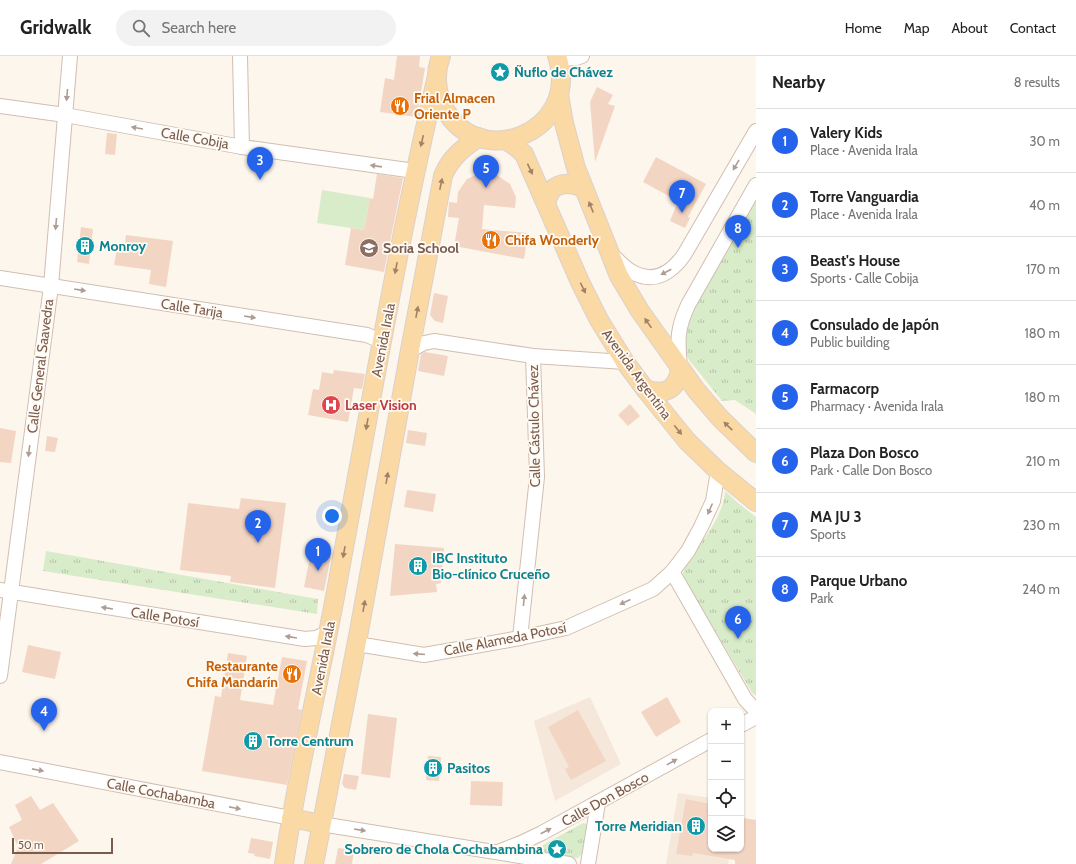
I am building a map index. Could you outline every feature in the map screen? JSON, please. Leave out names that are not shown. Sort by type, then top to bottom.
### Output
[{"type":"main road","name":"Avenida Irala","points":[[284,864],[291,818],[329,632],[415,171],[441,56]]},
{"type":"main road","points":[[558,58],[561,72],[559,95],[564,123],[576,168],[619,276],[636,305],[696,390],[720,418],[756,453]]},
{"type":"main road","points":[[437,76],[438,92],[447,112],[458,125],[467,132],[479,137],[495,140],[506,140],[525,135],[537,127],[545,120],[559,95]]},
{"type":"main road","name":"Avenida Irala","points":[[314,864],[357,644],[442,176],[454,156],[479,137]]},
{"type":"main road","name":"Avenida Argentina","points":[[506,140],[524,154],[580,282],[599,320],[626,362],[645,389],[687,441],[718,471],[756,502]]},
{"type":"main road","points":[[546,203],[551,191],[561,184],[573,183],[583,188]]},
{"type":"main road","points":[[645,389],[654,393],[664,392],[673,387],[677,381],[680,368]]},
{"type":"main road","name":"Calle Cochabamba","points":[[291,818],[321,824]]},
{"type":"street","name":"Calle General Saavedra","points":[[0,676],[6,591],[51,286],[70,56]]},
{"type":"street","points":[[240,56],[242,146]]},
{"type":"street","points":[[558,58],[576,58],[582,56]]},
{"type":"street","name":"Calle Cobija","points":[[0,106],[65,115],[242,146],[415,171]]},
{"type":"street","points":[[609,253],[634,273],[648,277],[662,275],[671,271],[684,255],[756,131]]},
{"type":"street","points":[[680,368],[678,339],[680,321],[756,185]]},
{"type":"street","name":"Calle Tarija","points":[[0,278],[368,335],[382,343]]},
{"type":"street","points":[[410,350],[424,343],[434,341],[533,356],[626,362]]},
{"type":"street","name":"Calle Cástulo Chávez","points":[[520,638],[537,477],[533,356]]},
{"type":"street","name":"Calle Alameda Potosí","points":[[357,644],[424,655],[520,638],[572,626],[653,589],[672,572],[688,551],[713,501],[718,471]]},
{"type":"street","points":[[672,572],[745,699],[756,711]]},
{"type":"street","name":"Calle Potosí","points":[[6,591],[305,639],[316,638],[329,632]]},
{"type":"street","points":[[744,723],[756,717]]},
{"type":"street","name":"Calle Don Bosco","points":[[497,852],[535,837],[598,804],[708,742]]},
{"type":"street","name":"Calle Cochabamba","points":[[0,762],[291,818]]},
{"type":"street","points":[[588,864],[598,804]]},
{"type":"street","points":[[321,824],[568,864]]},
{"type":"shaded area","points":[[590,697],[621,764],[555,801],[534,721]]},
{"type":"shaded area","name":"Torre Meridian","points":[[678,793],[708,798],[708,852],[730,852],[728,864],[666,864]]},
{"type":"green space","points":[[756,186],[756,414],[735,400],[722,401],[689,360],[682,344],[685,311]]},
{"type":"green space","points":[[322,190],[370,198],[364,230],[317,223]]},
{"type":"green space","points":[[725,491],[756,517],[756,696],[752,693],[683,574],[689,560],[715,521],[720,511]]},
{"type":"green space","points":[[46,551],[318,599],[317,614],[43,571]]},
{"type":"green space","points":[[583,823],[589,828],[584,852],[578,858],[541,854],[539,848],[543,845]]},
{"type":"building","points":[[397,56],[420,56],[419,67],[425,68],[417,117],[380,112],[385,78],[394,80]]},
{"type":"building","points":[[597,87],[613,95],[608,104],[615,106],[595,162],[590,102]]},
{"type":"building","points":[[107,133],[117,134],[115,155],[105,154]]},
{"type":"building","points":[[656,157],[706,184],[688,217],[690,218],[685,228],[670,221],[678,201],[643,182]]},
{"type":"building","points":[[488,169],[510,184],[516,197],[515,208],[484,205],[482,229],[528,233],[524,259],[454,246],[459,218],[448,217],[449,202],[457,203],[458,192],[467,179]]},
{"type":"building","name":"Soria School","points":[[377,174],[403,178],[384,272],[345,265],[351,228],[364,230],[370,198],[373,199]]},
{"type":"building","name":"Monroy","points":[[81,227],[93,229],[89,264],[77,262]]},
{"type":"building","points":[[126,235],[173,241],[166,287],[149,284],[151,270],[114,265],[117,249],[124,250]]},
{"type":"building","points":[[434,293],[448,296],[443,323],[435,321],[430,315]]},
{"type":"building","points":[[425,352],[448,356],[444,376],[418,371],[421,354]]},
{"type":"building","points":[[334,370],[365,374],[362,389],[354,388],[348,422],[308,415],[313,389],[319,390],[322,372],[333,374]]},
{"type":"building","points":[[630,404],[640,416],[628,426],[618,415]]},
{"type":"building","points":[[0,428],[16,431],[11,463],[0,462]]},
{"type":"building","points":[[408,430],[427,433],[425,446],[406,443]]},
{"type":"building","points":[[47,436],[58,438],[55,452],[45,451]]},
{"type":"building","points":[[407,490],[436,494],[433,512],[404,507]]},
{"type":"building","points":[[241,498],[286,503],[275,588],[230,582],[231,576],[180,570],[188,503],[239,509]]},
{"type":"building","name":"IBC Instituto Bio-clínico Cruceño","points":[[395,544],[444,548],[441,583],[436,584],[437,592],[390,596]]},
{"type":"building","points":[[311,552],[331,556],[324,591],[304,587]]},
{"type":"building","points":[[28,645],[61,652],[55,679],[22,672]]},
{"type":"building","name":"Torre Centrum","points":[[228,653],[247,656],[240,700],[273,705],[282,657],[307,661],[298,709],[302,710],[287,785],[202,771],[215,696],[221,697]]},
{"type":"building","points":[[667,697],[681,722],[656,737],[641,712]]},
{"type":"building","points":[[578,710],[606,761],[571,780],[565,769],[569,767],[548,727]]},
{"type":"building","points":[[368,714],[397,718],[390,778],[361,774]]},
{"type":"building","name":"Pasitos","points":[[428,756],[441,757],[439,781],[426,780]]},
{"type":"building","points":[[344,774],[359,776],[356,790],[345,788],[342,784]]},
{"type":"building","points":[[471,781],[503,782],[502,806],[470,805]]},
{"type":"building","points":[[31,796],[40,810],[53,803],[79,841],[41,864],[11,864],[18,847],[9,827],[22,820],[15,805]]},
{"type":"building","name":"Torre Meridian","points":[[686,799],[708,803],[708,852],[744,852],[744,818],[756,820],[756,864],[735,864],[735,860],[693,853],[692,856],[676,854]]},
{"type":"building","points":[[251,838],[273,842],[270,859],[254,856],[255,854],[248,853]]},
{"type":"building","points":[[338,848],[354,850],[352,864],[335,864]]},
{"type":"place","name":"Ñuflo de Chávez","points":[[500,72]]},
{"type":"place","name":"Frial Almacen Oriente P","points":[[400,106]]},
{"type":"place","name":"Beast's House","points":[[260,180]]},
{"type":"place","name":"Farmacorp","points":[[486,188]]},
{"type":"place","name":"MA JU 3","points":[[682,213]]},
{"type":"place","name":"Chifa Wonderly","points":[[491,240]]},
{"type":"place","name":"Monroy","points":[[85,246]]},
{"type":"place","name":"Soria School","points":[[369,248]]},
{"type":"place","name":"Parque Urbano","points":[[738,248]]},
{"type":"place","name":"Laser Vision","points":[[331,405]]},
{"type":"place","name":"Torre Vanguardia","points":[[258,543]]},
{"type":"place","name":"IBC Instituto Bio-clínico Cruceño","points":[[418,566]]},
{"type":"place","name":"Valery Kids","points":[[318,571]]},
{"type":"place","name":"Plaza Don Bosco","points":[[738,639]]},
{"type":"place","name":"Restaurante Chifa Mandarín","points":[[292,674]]},
{"type":"place","name":"Consulado de Japón","points":[[44,731]]},
{"type":"place","name":"Torre Centrum","points":[[253,741]]},
{"type":"place","name":"Pasitos","points":[[433,768]]},
{"type":"place","name":"Torre Meridian","points":[[696,826]]},
{"type":"place","name":"Sobrero de Chola Cochabambina","points":[[557,849]]}]
